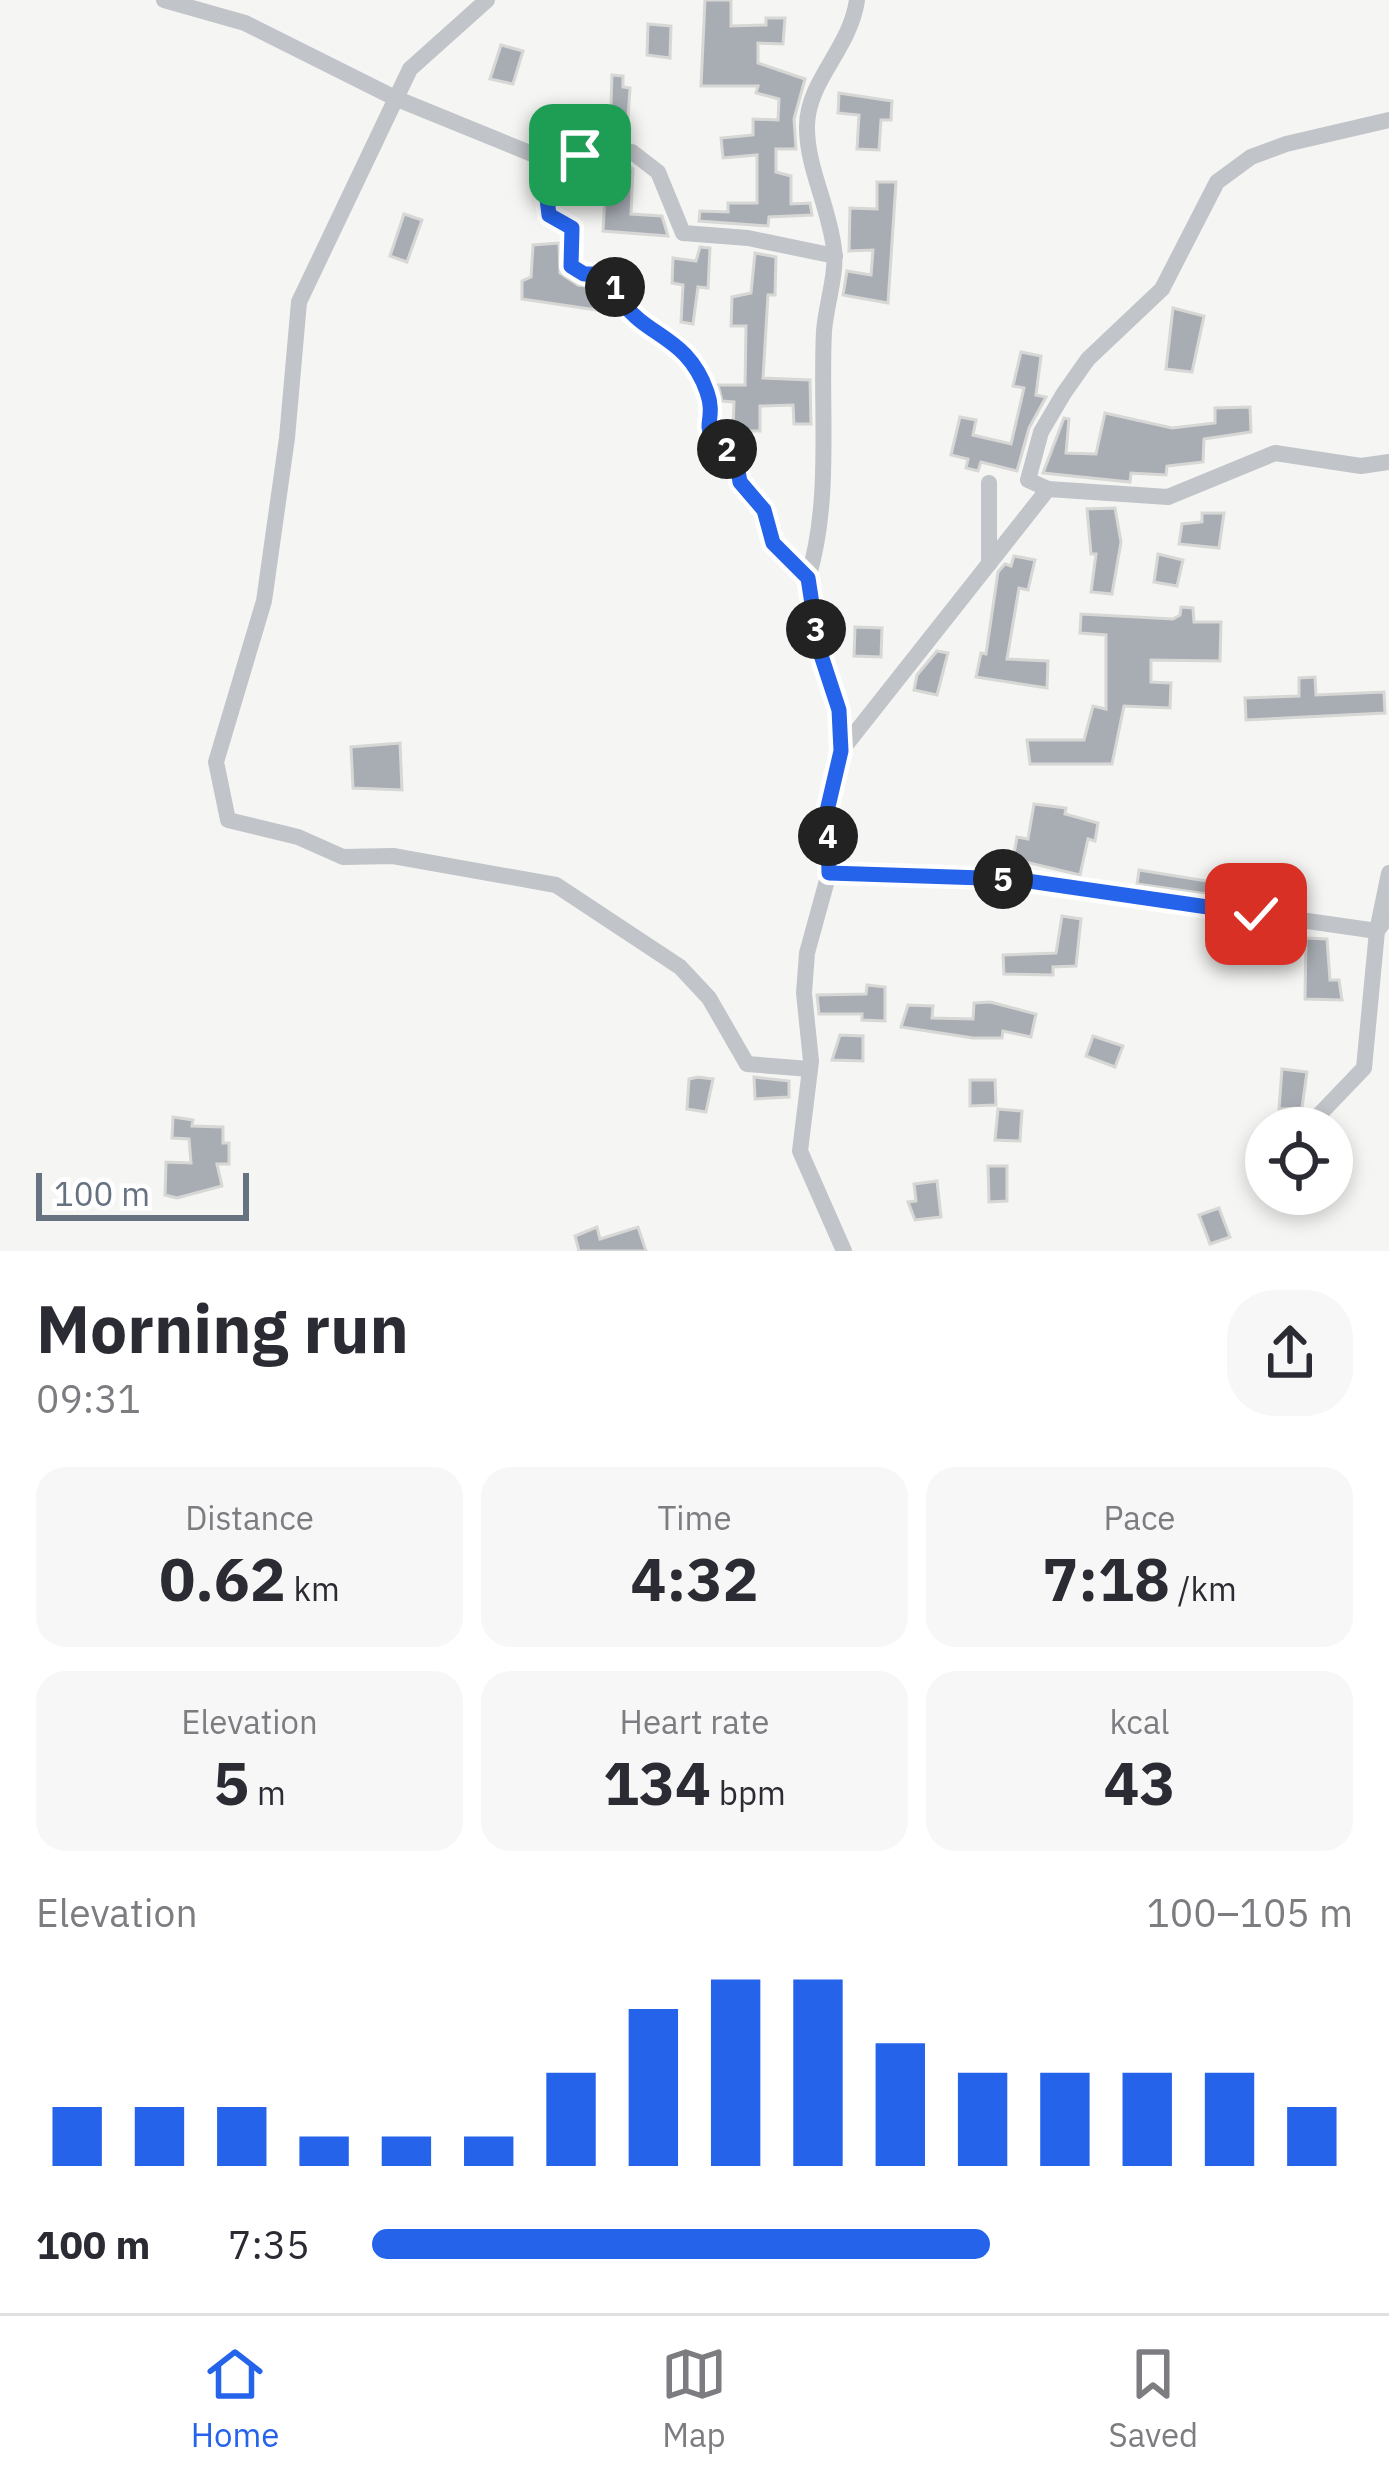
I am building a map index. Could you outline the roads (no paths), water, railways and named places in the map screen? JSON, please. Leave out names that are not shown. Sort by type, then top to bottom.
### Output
[{"type":"street","points":[[164,0],[245,23],[395,98],[542,158],[632,152],[658,172],[683,233],[748,238],[835,256]]},
{"type":"street","points":[[487,0],[410,69],[299,302],[287,438],[264,601],[216,762],[228,820],[298,837],[343,857],[393,856],[556,886],[680,968],[710,998],[747,1064],[810,1070]]},
{"type":"street","points":[[844,1251],[800,1151],[810,1070],[807,953],[829,873],[827,811],[841,751],[839,710],[819,649],[808,578],[820,478],[826,293],[835,256],[826,196],[809,158],[807,123],[811,94],[853,30],[857,0]]},
{"type":"street","points":[[1389,119],[1286,143],[1240,164],[1216,182],[1162,289],[1088,359],[1041,432],[1028,480],[1048,489],[1168,497],[1275,453],[1361,466],[1389,461]]},
{"type":"street","points":[[542,158],[549,215],[572,228],[571,266],[584,274],[600,274],[641,320],[679,344],[709,394],[706,426],[711,440],[735,453],[740,482],[764,510],[773,543],[808,578]]},
{"type":"street","points":[[989,483],[989,565]]},
{"type":"street","points":[[841,751],[1048,489]]},
{"type":"street","points":[[829,873],[1014,879],[1377,931]]},
{"type":"street","points":[[1327,1107],[1364,1068],[1377,931],[1389,873]]},
{"type":"street","points":[[1377,931],[1389,916]]}]
